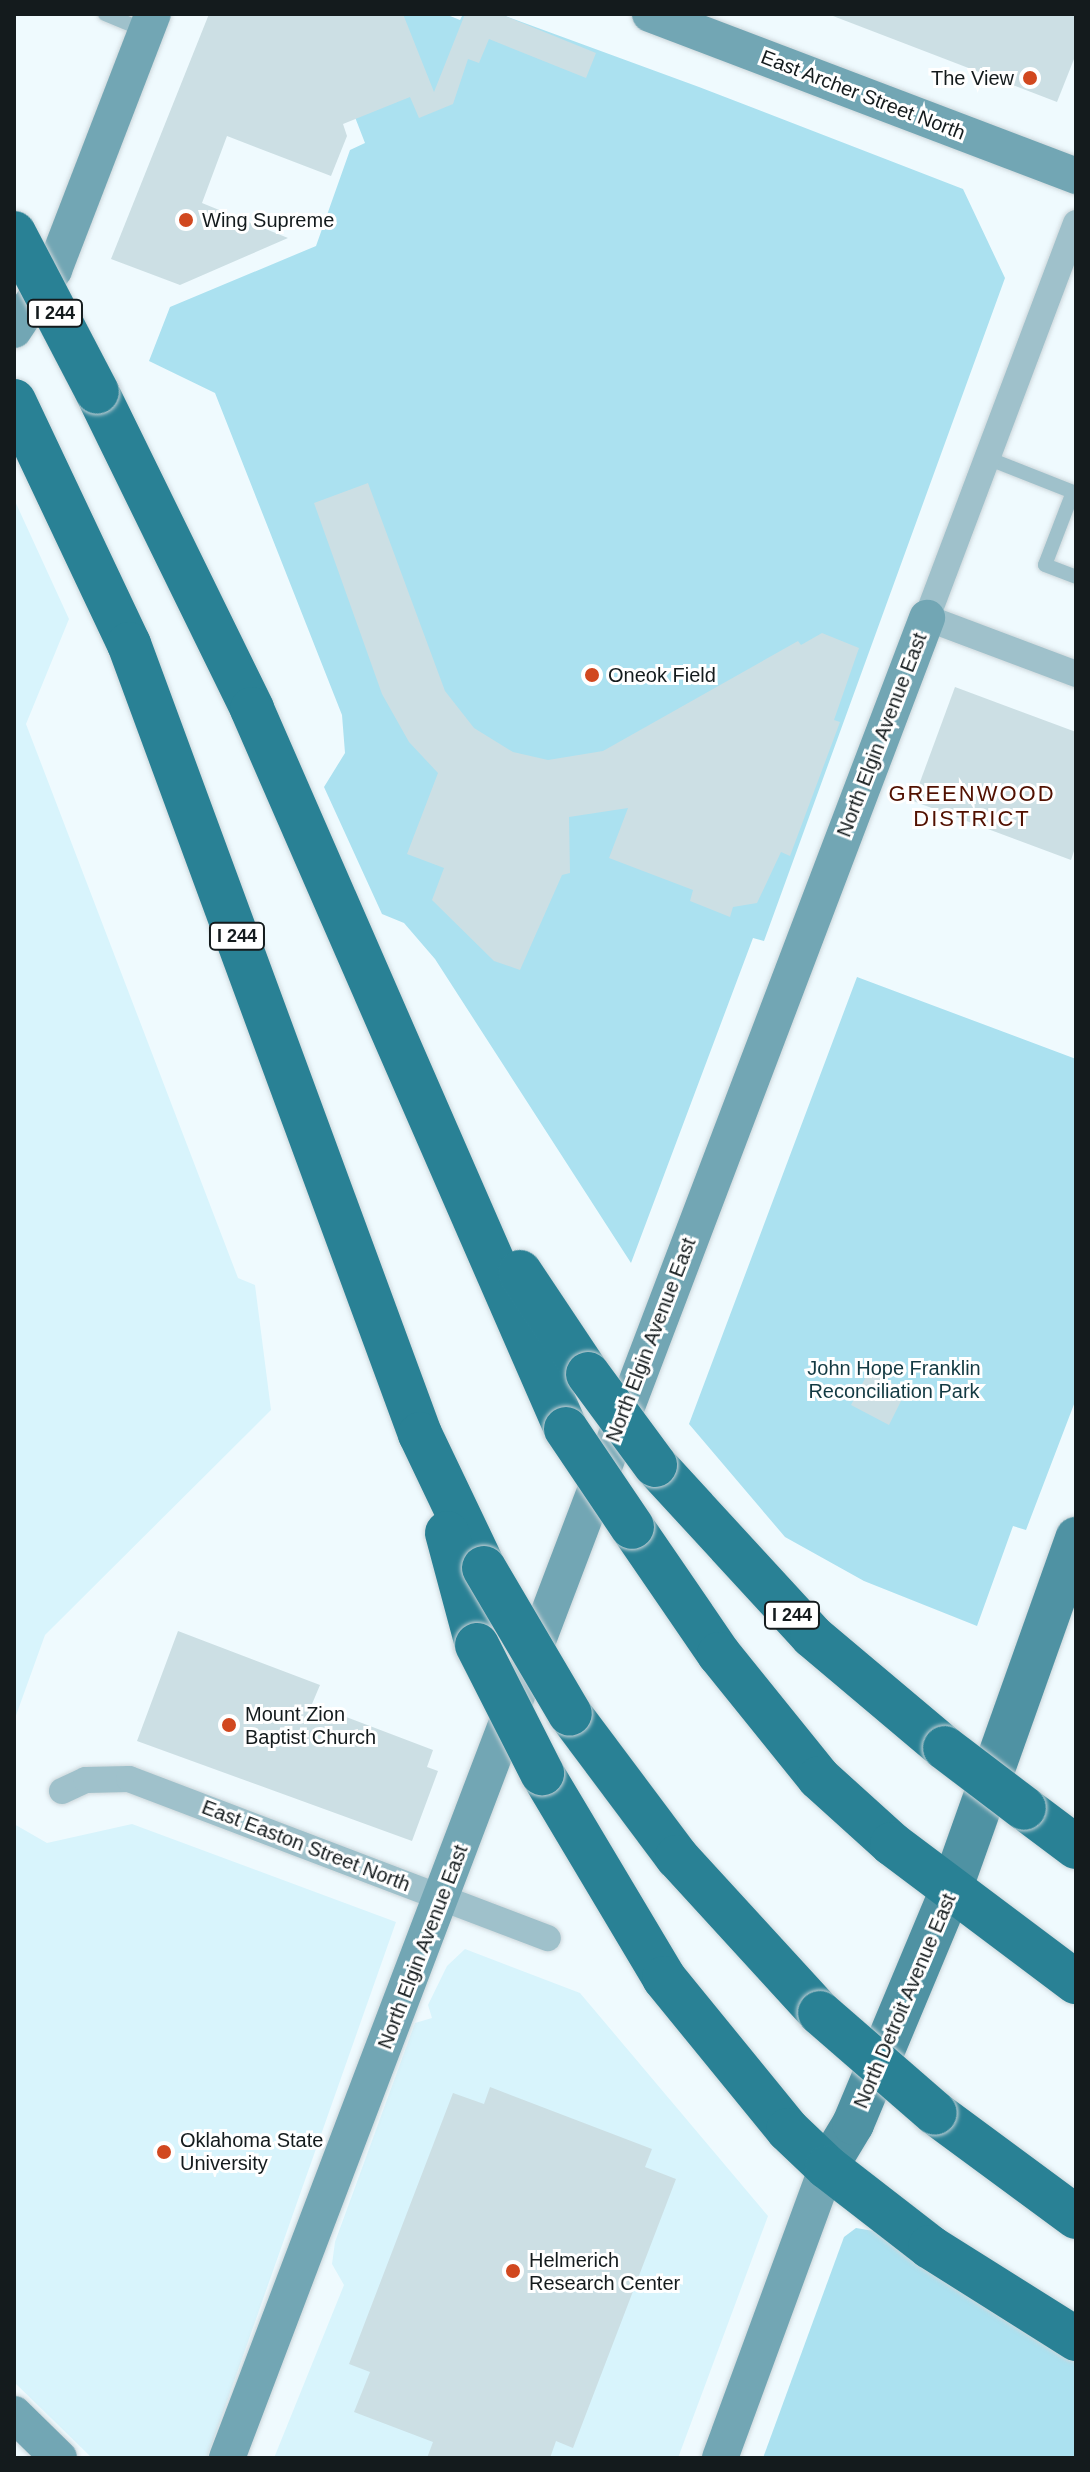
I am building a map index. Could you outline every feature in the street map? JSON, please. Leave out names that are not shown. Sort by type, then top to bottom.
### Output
[{"type":"highway","name":"I 244","points":[[14,233],[97,392],[252,709],[368,975],[497,1233],[588,1374],[655,1465],[812,1636],[945,1748],[1076,1847]]},
{"type":"highway","name":"I 244","points":[[14,401],[108,594],[165,735],[420,1434],[484,1568],[570,1714],[677,1857],[820,2013],[935,2113],[1076,2217]]},
{"type":"highway","points":[[368,975],[566,1429],[632,1527],[781,1735],[859,1818],[1076,1982]]},
{"type":"highway","points":[[420,1434],[477,1645],[542,1773],[664,1978],[754,2091],[827,2167],[930,2247],[1076,2339]]},
{"type":"main road","name":"North Detroit Avenue East","points":[[827,2167],[853,2124],[951,1890],[1076,1538]]},
{"type":"street","name":"East Archer Street North","points":[[653,14],[1076,176]]},
{"type":"street","points":[[14,330],[54,270],[150,22]]},
{"type":"street","name":"North Elgin Avenue East","points":[[227,2458],[1076,223]]},
{"type":"street","points":[[927,618],[1076,674]]},
{"type":"street","name":"East Easton Street North","points":[[62,1791],[86,1780],[129,1779],[548,1938]]},
{"type":"street","name":"North Detroit Avenue East","points":[[720,2458],[827,2167]]},
{"type":"street","points":[[14,2414],[59,2458]]},
{"type":"lane","points":[[105,14],[150,22]]},
{"type":"lane","points":[[987,458],[1075,492],[1045,565],[1076,577]]},
{"type":"shaded area","points":[[14,499],[69,619],[26,724],[238,1278],[255,1285],[271,1410],[45,1635],[14,1721]]},
{"type":"shaded area","name":"Oklahoma State University","points":[[14,1824],[47,1843],[132,1824],[396,1922],[207,2458],[92,2458],[14,2382]]},
{"type":"shaded area","name":"Oklahoma State University","points":[[465,1949],[580,1993],[768,2216],[678,2458],[274,2458],[344,2285],[332,2264],[335,2242],[415,2023],[432,2018],[428,2005],[447,1966]]},
{"type":"green space","name":"Oneok Field","points":[[315,14],[445,14],[460,20],[463,14],[500,14],[699,87],[963,189],[1005,278],[764,941],[753,938],[631,1263],[435,959],[404,923],[382,914],[324,787],[345,753],[342,715],[215,393],[149,361],[170,307],[316,246],[350,150],[365,143]]},
{"type":"green space","name":"John Hope Franklin Reconciliation Park","points":[[857,977],[1076,1059],[1076,1399],[1026,1530],[1013,1526],[977,1626],[864,1581],[785,1537],[689,1424]]},
{"type":"green space","points":[[856,2228],[886,2233],[1076,2355],[1076,2458],[763,2458],[844,2237]]},
{"type":"building","points":[[209,14],[403,14],[434,92],[465,14],[500,14],[596,53],[586,78],[489,39],[479,63],[468,59],[453,104],[419,118],[410,97],[343,124],[347,136],[331,176],[227,136],[202,203],[288,238],[180,285],[111,259]]},
{"type":"building","name":"The View","points":[[1076,14],[1076,54],[1057,102],[833,16]]},
{"type":"building","points":[[368,483],[445,691],[474,728],[513,752],[548,760],[603,751],[798,641],[801,645],[822,633],[859,648],[834,720],[840,722],[790,856],[781,852],[757,903],[733,907],[730,917],[690,901],[693,890],[609,858],[628,808],[569,817],[570,873],[562,875],[520,970],[494,961],[432,900],[444,868],[407,854],[438,773],[409,742],[382,694],[314,503]]},
{"type":"building","points":[[955,687],[1076,732],[1076,845],[1071,860],[913,801]]},
{"type":"building","points":[[869,1371],[906,1391],[889,1425],[851,1405]]},
{"type":"building","name":"Mount Zion Baptist Church","points":[[178,1631],[320,1685],[312,1704],[433,1750],[427,1767],[438,1771],[412,1841],[137,1741]]},
{"type":"building","name":"Helmerich Research Center","points":[[490,2087],[652,2149],[645,2167],[676,2179],[573,2448],[556,2441],[550,2458],[427,2458],[433,2442],[354,2412],[370,2372],[349,2364],[453,2093],[484,2104]]},
{"type":"place","name":"The View","points":[[1030,78]]},
{"type":"place","name":"Wing Supreme","points":[[186,220]]},
{"type":"place","name":"Oneok Field","points":[[592,675]]},
{"type":"place","name":"Mount Zion Baptist Church","points":[[229,1725]]},
{"type":"place","name":"Oklahoma State University","points":[[164,2152]]},
{"type":"place","name":"Helmerich Research Center","points":[[513,2271]]},
{"type":"district","name":"GREENWOOD DISTRICT","points":[[972,806]]}]
